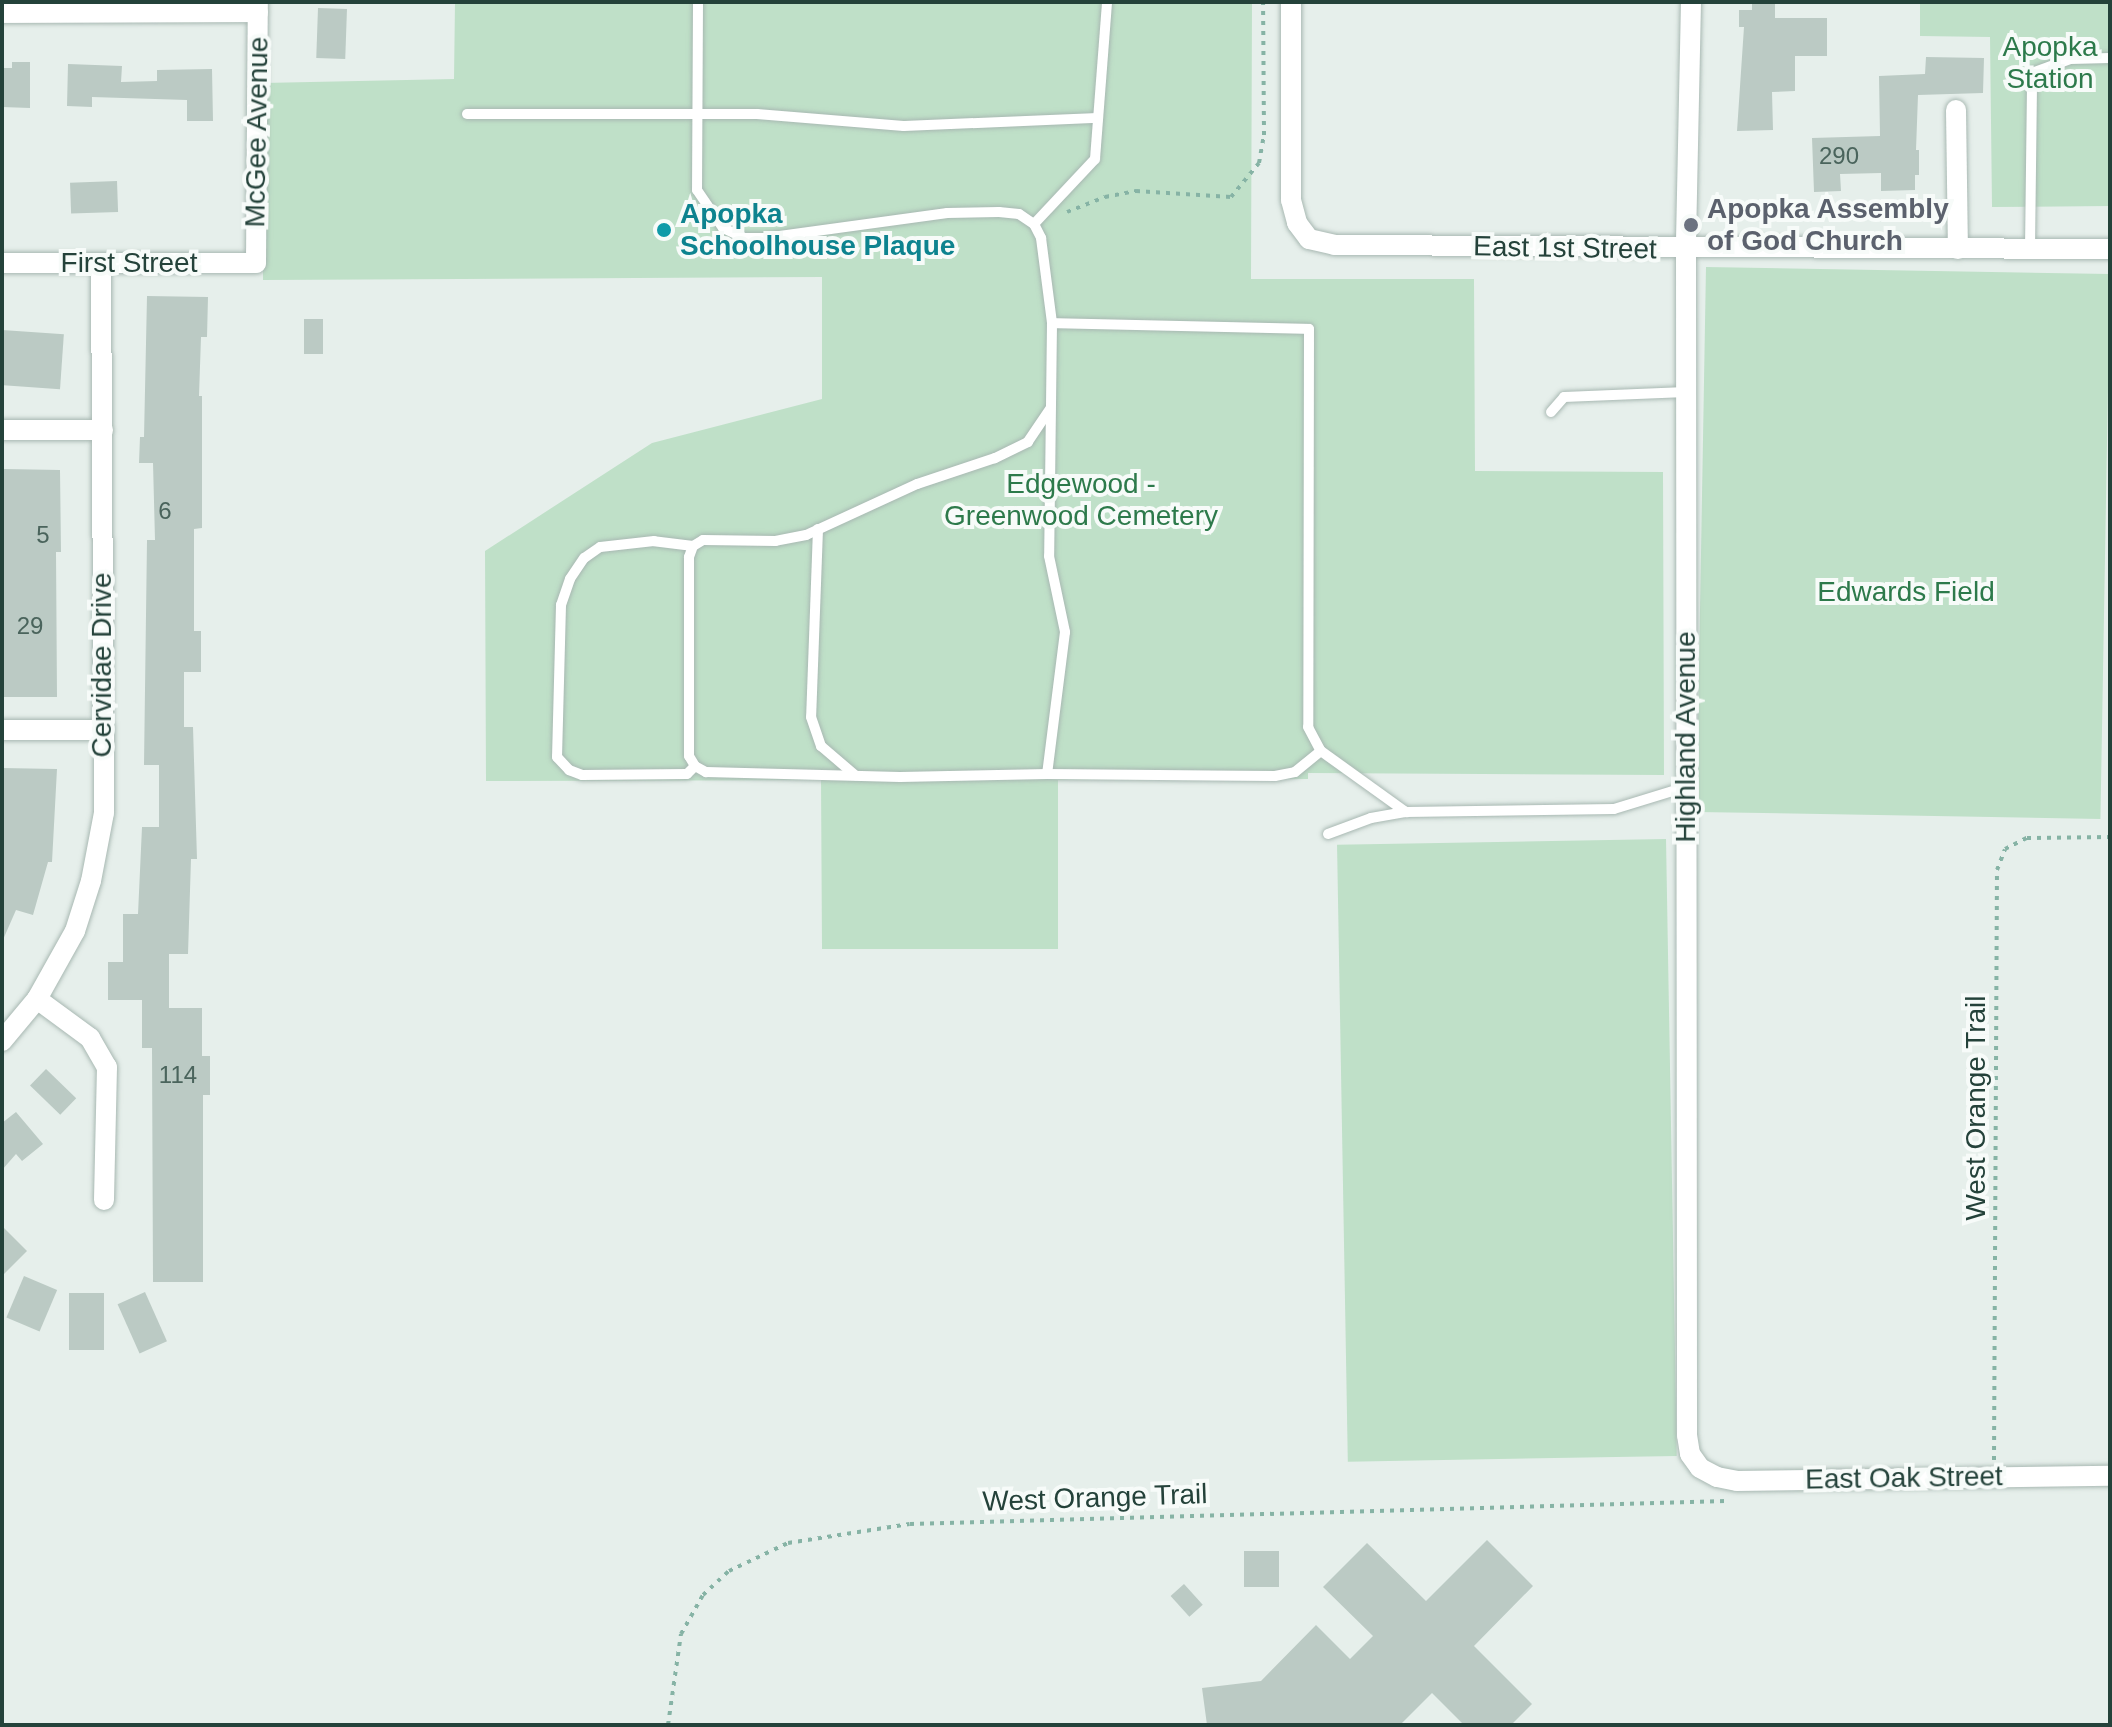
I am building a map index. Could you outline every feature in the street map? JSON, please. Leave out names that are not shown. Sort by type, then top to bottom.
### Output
[{"type":"street","name":"East 1st Street","points":[[1291,2],[1291,200],[1297,223],[1309,239],[1334,245],[2110,249]]},
{"type":"street","name":"Highland Avenue","points":[[1691,2],[1686,249],[1687,1435],[1690,1454],[1700,1468]]},
{"type":"street","points":[[2,13],[258,7]]},
{"type":"street","name":"McGee Avenue","points":[[256,263],[258,7]]},
{"type":"street","points":[[1956,110],[1958,249]]},
{"type":"street","name":"First Street","points":[[2,263],[256,263]]},
{"type":"street","name":"Cervidae Drive","points":[[2,1041],[37,999],[75,931],[91,881],[104,813],[101,730],[101,263]]},
{"type":"street","points":[[2,430],[103,430]]},
{"type":"street","points":[[2,730],[101,730]]},
{"type":"street","points":[[37,999],[90,1038],[107,1067],[104,1200]]},
{"type":"street","name":"East Oak Street","points":[[1700,1468],[1717,1477],[1737,1481],[2110,1476]]},
{"type":"lane","points":[[698,2],[697,190],[723,228],[744,238],[765,238],[947,213],[1019,214],[1034,224],[1041,238],[1052,323],[1049,556],[1065,632],[1064,655],[1055,686],[1047,774]]},
{"type":"lane","points":[[1034,224],[1095,159],[1107,2]]},
{"type":"lane","points":[[2030,249],[2032,73],[2070,59],[2110,58]]},
{"type":"lane","points":[[467,114],[757,114],[904,126],[1098,118]]},
{"type":"lane","points":[[1052,323],[1309,329],[1308,727],[1321,751],[1406,812]]},
{"type":"lane","points":[[1551,412],[1564,397],[1686,392]]},
{"type":"lane","points":[[695,766],[687,774],[582,775],[569,770],[557,757],[561,605],[570,579],[584,558],[600,547],[654,541],[693,546],[703,540],[776,541],[818,529],[917,484],[995,458],[1028,442],[1050,409]]},
{"type":"lane","points":[[818,529],[811,717],[821,746],[857,776]]},
{"type":"lane","points":[[693,546],[689,557],[689,756],[695,766],[706,772],[857,776],[1275,776],[1295,772],[1321,751]]},
{"type":"lane","points":[[1328,834],[1371,818],[1406,812],[1614,809],[1686,787]]},
{"type":"path","points":[[1034,224],[1105,197],[1136,191],[1231,197],[1259,163],[1262,149],[1263,2]]},
{"type":"path","name":"West Orange Trail","points":[[1994,1476],[1997,870],[2005,849],[2027,838],[2110,837]]},
{"type":"path","name":"West Orange Trail","points":[[668,1725],[681,1634],[703,1595],[729,1571],[788,1543],[910,1524],[1642,1501]]},
{"type":"green space","name":"Edgewood - Greenwood Cemetery","points":[[455,2],[1252,2],[1251,279],[1474,279],[1475,471],[1663,472],[1664,775],[1308,773],[1308,779],[1058,780],[1058,949],[822,949],[821,780],[486,781],[485,551],[652,443],[822,399],[822,277],[263,280],[263,83],[454,79]]},
{"type":"green space","name":"Apopka Station","points":[[1920,2],[2110,2],[2110,206],[1992,207],[1990,37],[1920,36]]},
{"type":"green space","name":"Edwards Field","points":[[1706,267],[2110,274],[2100,819],[1696,812]]},
{"type":"green space","points":[[1666,839],[1677,1456],[1348,1462],[1337,845]]},
{"type":"building","points":[[1752,2],[1775,2],[1775,18],[1827,18],[1827,56],[1795,56],[1795,91],[1772,92],[1773,130],[1737,131],[1744,27],[1739,27],[1739,10],[1752,10]]},
{"type":"building","points":[[318,8],[347,9],[345,59],[316,58]]},
{"type":"building","points":[[1926,57],[1984,58],[1983,93],[1918,95],[1916,150],[1919,150],[1919,175],[1915,175],[1915,190],[1881,191],[1881,173],[1840,174],[1841,191],[1814,192],[1812,138],[1880,136],[1879,76],[1925,74]]},
{"type":"building","points":[[12,62],[30,62],[30,108],[2,107],[2,68],[12,68]]},
{"type":"building","points":[[68,64],[122,66],[121,82],[157,81],[157,70],[212,69],[213,121],[187,121],[187,100],[92,97],[92,107],[67,106]]},
{"type":"building","points":[[117,181],[118,212],[71,214],[70,183]]},
{"type":"building","points":[[147,296],[208,297],[207,337],[201,337],[199,396],[202,396],[202,528],[194,529],[194,631],[201,631],[201,672],[184,672],[184,727],[193,727],[197,859],[191,859],[188,954],[169,954],[169,1008],[202,1008],[202,1056],[210,1056],[210,1095],[203,1095],[203,1282],[153,1282],[152,1048],[142,1048],[142,1000],[108,1000],[108,962],[123,962],[123,914],[138,914],[142,827],[159,827],[159,765],[144,765],[147,540],[155,540],[153,463],[139,463],[140,437],[144,437]]},
{"type":"building","points":[[304,319],[323,319],[323,354],[304,354]]},
{"type":"building","points":[[2,330],[64,334],[60,389],[2,385]]},
{"type":"building","points":[[4,469],[60,470],[61,552],[56,552],[57,697],[4,697]]},
{"type":"building","points":[[2,768],[57,769],[52,862],[48,862],[33,915],[16,910],[2,942]]},
{"type":"building","points":[[46,1069],[76,1098],[60,1115],[30,1086]]},
{"type":"building","points":[[16,1112],[43,1144],[22,1161],[16,1154],[2,1170],[2,1123]]},
{"type":"building","points":[[2,1226],[27,1251],[2,1276]]},
{"type":"building","points":[[24,1276],[57,1290],[40,1331],[6,1317]]},
{"type":"building","points":[[145,1292],[167,1341],[140,1354],[118,1304]]},
{"type":"building","points":[[69,1293],[104,1293],[104,1350],[69,1350]]},
{"type":"building","points":[[1487,1540],[1533,1586],[1474,1646],[1532,1704],[1511,1725],[1464,1725],[1432,1693],[1400,1725],[1207,1725],[1202,1688],[1261,1681],[1316,1625],[1350,1659],[1373,1636],[1323,1587],[1367,1543],[1426,1601]]},
{"type":"building","points":[[1244,1551],[1279,1551],[1279,1587],[1244,1587]]},
{"type":"building","points":[[1184,1584],[1203,1605],[1189,1617],[1171,1596]]},
{"type":"place","name":"Apopka Assembly of God Church","points":[[1691,225]]},
{"type":"place","name":"Apopka Schoolhouse Plaque","points":[[664,230]]}]
